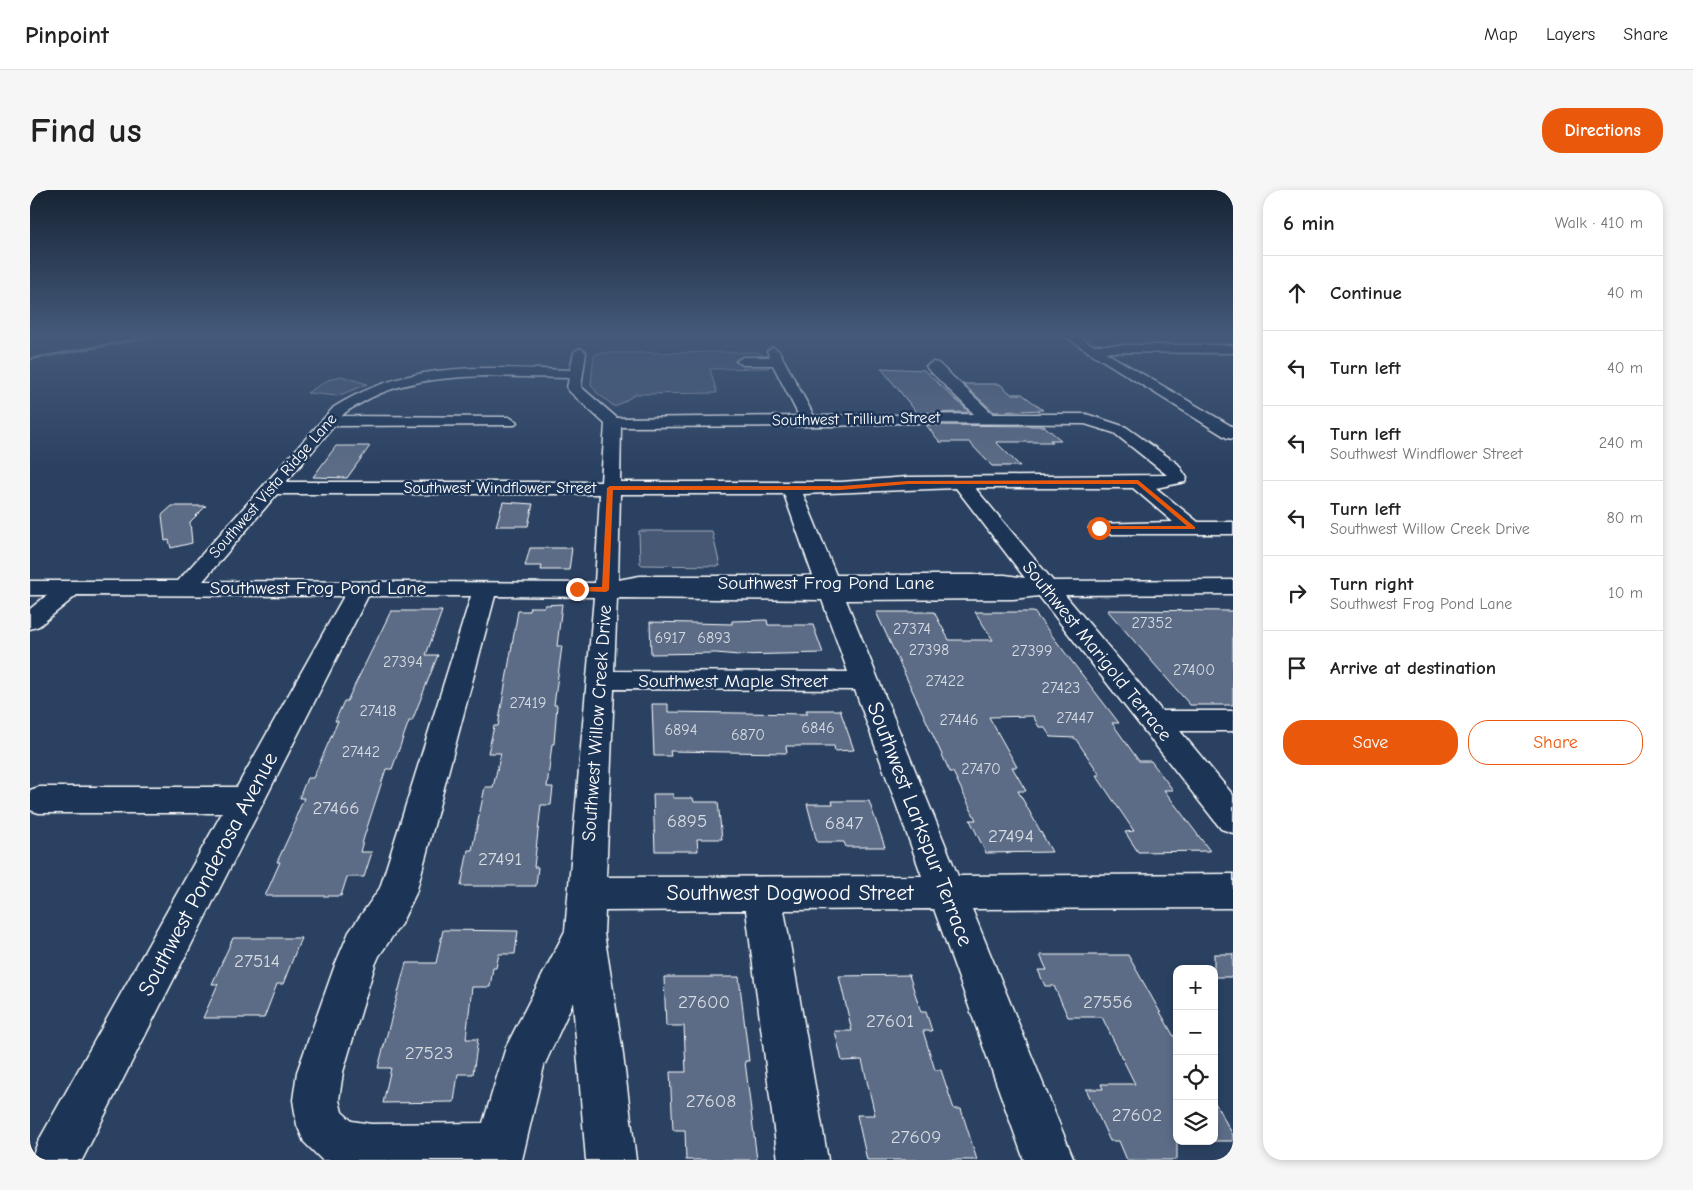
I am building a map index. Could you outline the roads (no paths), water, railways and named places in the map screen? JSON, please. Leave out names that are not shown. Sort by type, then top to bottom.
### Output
[{"type":"street","name":"Southwest Vista Ridge Lane","points":[[185,588],[339,410],[359,396],[407,380]]},
{"type":"street","points":[[575,380],[574,388],[576,391],[613,423]]},
{"type":"street","points":[[788,380],[809,421]]},
{"type":"street","points":[[948,380],[988,418]]},
{"type":"street","points":[[1144,380],[1233,434]]},
{"type":"street","name":"Southwest Trillium Street","points":[[613,423],[632,421],[809,421],[899,418],[1075,418],[1100,422],[1120,430],[1172,468],[1178,478]]},
{"type":"street","points":[[329,421],[509,422]]},
{"type":"street","name":"Southwest Willow Creek Drive","points":[[611,1160],[585,913],[606,590],[613,423]]},
{"type":"street","name":"Southwest Windflower Street","points":[[272,488],[791,488],[961,483],[1164,482],[1178,478]]},
{"type":"street","points":[[1138,482],[1193,528]]},
{"type":"street","name":"Southwest Marigold Terrace","points":[[961,483],[1233,819]]},
{"type":"street","name":"Southwest Larkspur Terrace","points":[[791,488],[1050,1160]]},
{"type":"street","points":[[1099,528],[1233,528]]},
{"type":"street","name":"Southwest Frog Pond Lane","points":[[30,588],[606,590],[640,583],[1013,592],[1047,588],[1233,588]]},
{"type":"street","points":[[30,620],[71,588]]},
{"type":"street","name":"Southwest Ponderosa Avenue","points":[[56,1160],[360,588]]},
{"type":"street","points":[[486,589],[397,893],[387,912],[363,945],[355,965],[320,1072],[316,1100],[321,1125],[340,1143],[372,1149],[498,1154]]},
{"type":"street","name":"Southwest Maple Street","points":[[600,680],[866,681]]},
{"type":"street","points":[[1153,721],[1233,721]]},
{"type":"street","points":[[38,800],[248,800]]},
{"type":"street","name":"Southwest Dogwood Street","points":[[585,913],[762,893],[1233,891]]},
{"type":"street","points":[[762,893],[803,1160]]},
{"type":"street","name":"Southwest Willow Creek Drive","points":[[498,1154],[522,1063],[585,913]]}]
